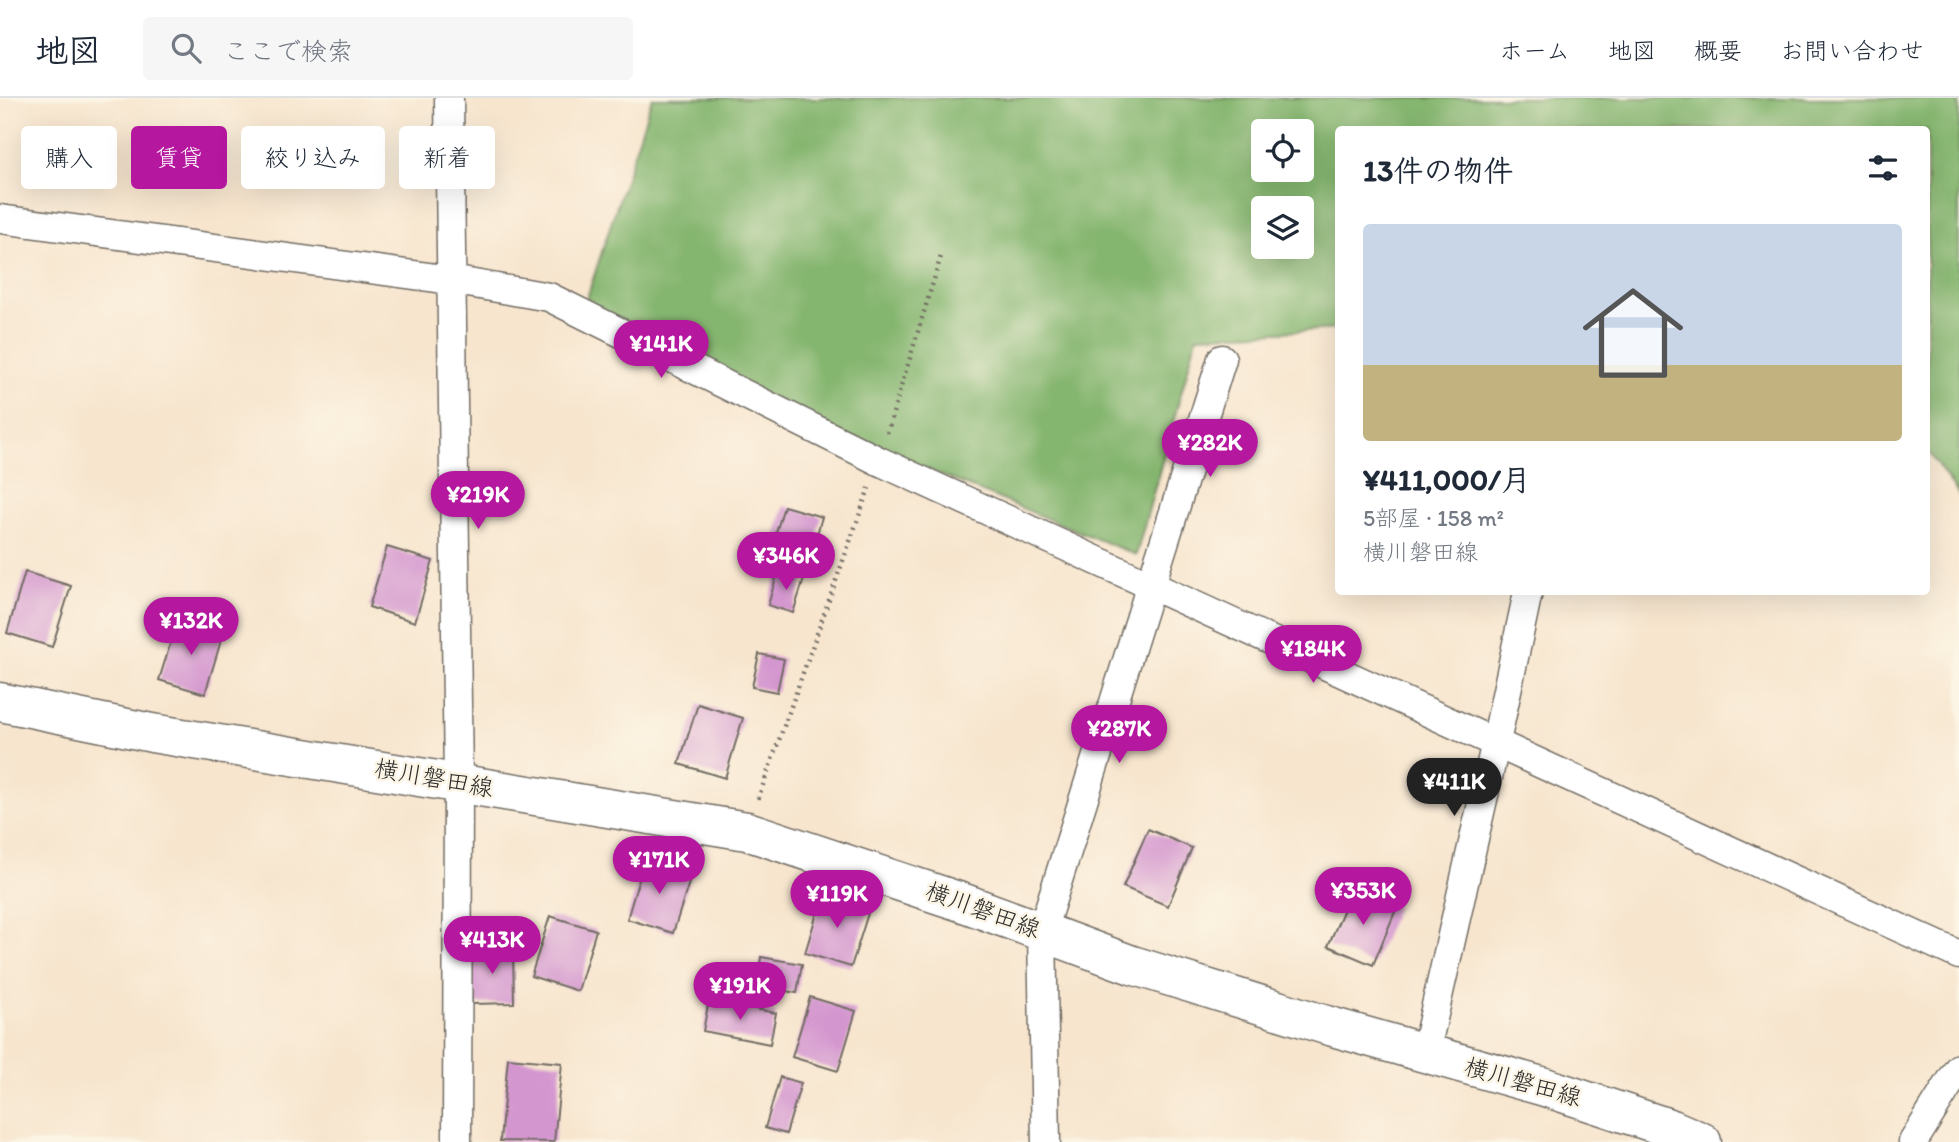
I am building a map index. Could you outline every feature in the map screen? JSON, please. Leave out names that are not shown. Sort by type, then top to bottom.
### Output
[{"type":"main road","name":"横川磐田線","points":[[0,702],[152,733],[747,831],[864,868],[1132,965],[1425,1054],[1545,1087],[1672,1129],[1702,1142]]},
{"type":"street","points":[[449,98],[457,782],[457,1142]]},
{"type":"street","points":[[0,219],[450,280],[549,297],[879,461],[1959,955]]},
{"type":"street","points":[[1046,1142],[1042,931],[1222,359]]},
{"type":"street","points":[[1425,1054],[1527,595]]},
{"type":"street","points":[[1913,1142],[1959,1068]]},
{"type":"path","points":[[747,831],[879,461],[942,253]]},
{"type":"green space","points":[[652,98],[1959,98],[1959,495],[1930,454],[1930,126],[1335,126],[1335,329],[1197,336],[1136,555],[744,394],[584,307]]},
{"type":"building","points":[[784,506],[822,517],[808,565],[770,553]]},
{"type":"building","points":[[387,547],[433,561],[415,622],[369,607]]},
{"type":"building","points":[[778,571],[804,579],[793,613],[768,605]]},
{"type":"building","points":[[25,572],[71,586],[52,647],[7,633]]},
{"type":"building","points":[[178,619],[223,634],[205,694],[159,680]]},
{"type":"building","points":[[759,654],[784,659],[777,692],[752,687]]},
{"type":"building","points":[[698,704],[743,718],[725,778],[679,764]]},
{"type":"building","points":[[1148,829],[1192,848],[1168,906],[1123,887]]},
{"type":"building","points":[[645,859],[692,873],[673,933],[627,919]]},
{"type":"building","points":[[1353,888],[1397,907],[1373,965],[1328,946]]},
{"type":"building","points":[[823,893],[870,907],[851,967],[805,953]]},
{"type":"building","points":[[550,916],[596,930],[578,991],[531,976]]},
{"type":"building","points":[[471,949],[513,949],[514,1003],[472,1004]]},
{"type":"building","points":[[761,957],[802,964],[797,993],[757,986]]},
{"type":"building","points":[[810,997],[856,1011],[838,1071],[792,1057]]},
{"type":"building","points":[[709,1000],[776,1013],[770,1044],[703,1031]]},
{"type":"building","points":[[508,1058],[562,1063],[554,1142],[500,1141]]},
{"type":"building","points":[[780,1077],[801,1083],[786,1134],[765,1128]]}]
